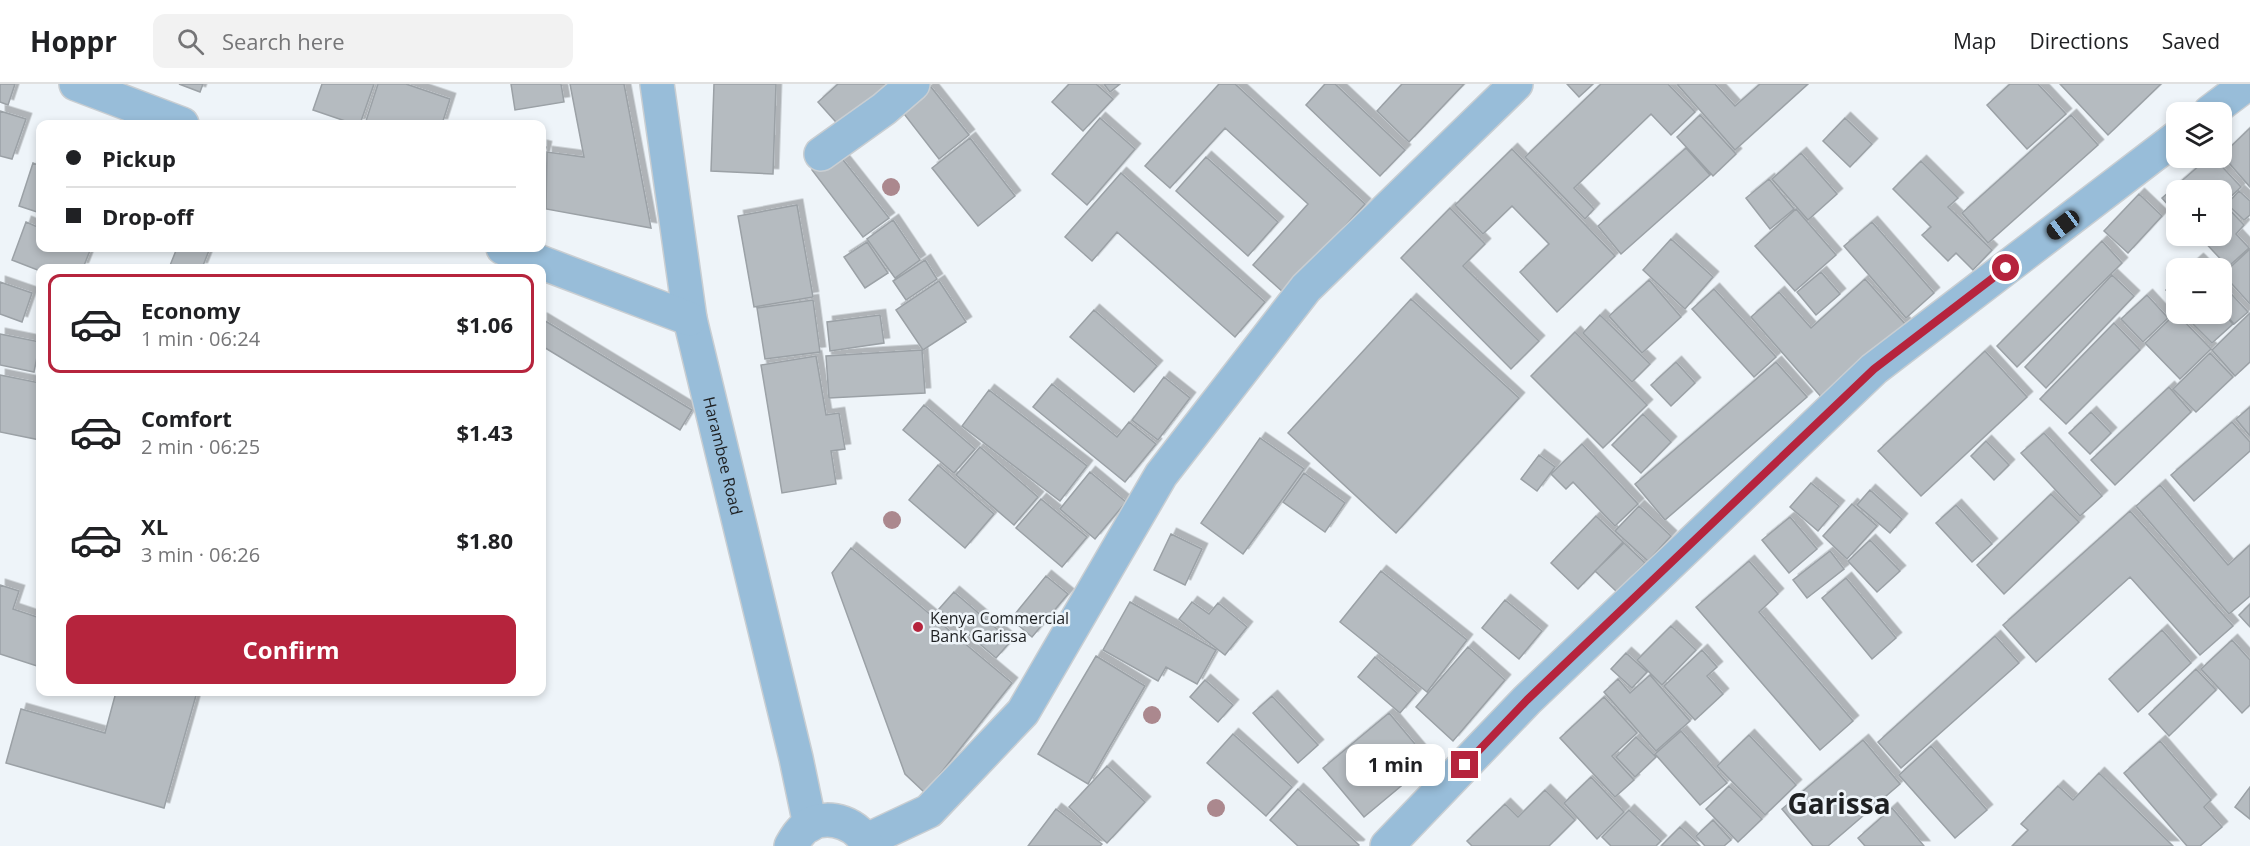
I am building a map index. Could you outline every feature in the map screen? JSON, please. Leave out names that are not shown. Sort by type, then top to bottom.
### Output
[{"type":"street","points":[[76,84],[171,120]]},
{"type":"street","name":"Harambee Road","points":[[657,84],[690,319],[796,758],[800,835]]},
{"type":"street","points":[[821,154],[884,109],[913,84]]},
{"type":"street","points":[[800,835],[824,820],[840,822],[855,829],[866,844],[929,811],[1023,712],[1161,475],[1306,288],[1516,84]]},
{"type":"street","points":[[2223,102],[2247,84]]},
{"type":"street","points":[[1387,846],[1527,700],[1874,369],[2166,146]]},
{"type":"street","points":[[514,252],[545,264]]},
{"type":"street","points":[[546,264],[690,319]]},
{"type":"building","points":[[0,84],[15,84],[8,105],[0,102]]},
{"type":"building","points":[[179,84],[203,84],[200,92]]},
{"type":"building","points":[[322,84],[374,84],[361,120],[342,120],[313,110]]},
{"type":"building","points":[[378,84],[406,84],[450,99],[443,120],[366,120]]},
{"type":"building","points":[[511,84],[561,84],[564,102],[515,110]]},
{"type":"building","points":[[570,84],[624,84],[651,228],[546,209],[547,152],[584,157]]},
{"type":"building","points":[[714,84],[776,84],[773,174],[711,171]]},
{"type":"building","points":[[838,84],[887,84],[891,88],[843,130],[818,102]]},
{"type":"building","points":[[1069,84],[1096,84],[1113,99],[1083,131],[1052,102]]},
{"type":"building","points":[[1104,84],[1120,84],[1110,92]]},
{"type":"building","points":[[1219,84],[1235,84],[1365,204],[1284,293],[1253,265],[1308,204],[1225,128],[1170,188],[1145,166]]},
{"type":"building","points":[[1325,84],[1335,84],[1405,150],[1380,176],[1306,105]]},
{"type":"building","points":[[1402,84],[1464,84],[1409,142],[1377,111]]},
{"type":"building","points":[[1567,84],[1593,84],[1579,97]]},
{"type":"building","points":[[1601,84],[1668,84],[1695,112],[1671,135],[1651,114],[1574,188],[1594,209],[1585,219],[1525,157]]},
{"type":"building","points":[[1677,84],[1715,84],[1735,106],[1760,84],[1808,84],[1735,150]]},
{"type":"building","points":[[2010,84],[2038,84],[2066,114],[2027,149],[1987,105]]},
{"type":"building","points":[[2060,84],[2161,84],[2108,135]]},
{"type":"building","points":[[931,87],[969,135],[939,159],[901,110]]},
{"type":"building","points":[[0,111],[26,119],[12,159],[0,156]]},
{"type":"building","points":[[1700,115],[1736,154],[1713,176],[1677,137]]},
{"type":"building","points":[[2071,115],[2098,145],[1988,243],[1962,213]]},
{"type":"building","points":[[1100,118],[1135,149],[1087,205],[1052,174]]},
{"type":"building","points":[[1845,118],[1872,144],[1850,167],[1823,141]]},
{"type":"building","points":[[2250,128],[2250,187],[2232,166],[2232,145]]},
{"type":"building","points":[[970,138],[1015,196],[978,226],[932,168]]},
{"type":"building","points":[[1686,148],[1710,175],[1621,254],[1598,226]]},
{"type":"building","points":[[1512,149],[1615,256],[1557,312],[1520,272],[1549,244],[1512,206],[1483,234],[1455,205]]},
{"type":"building","points":[[836,151],[889,218],[863,237],[812,170]]},
{"type":"building","points":[[1801,153],[1837,194],[1808,220],[1772,179]]},
{"type":"building","points":[[1206,157],[1278,222],[1248,256],[1176,191]]},
{"type":"building","points":[[1921,161],[1958,198],[1948,207],[1992,250],[1973,270],[1956,253],[1948,261],[1922,235],[1931,227],[1893,189]]},
{"type":"building","points":[[33,163],[36,164],[36,212],[19,206]]},
{"type":"building","points":[[2196,168],[2223,168],[2241,187],[2232,196],[2232,180],[2183,180]]},
{"type":"building","points":[[1121,173],[1265,302],[1235,337],[1117,232],[1092,261],[1065,237]]},
{"type":"building","points":[[1769,179],[1794,209],[1770,229],[1746,198]]},
{"type":"building","points":[[2239,191],[2250,201],[2250,215],[2244,220],[2232,209],[2232,199]]},
{"type":"building","points":[[2139,194],[2162,216],[2128,253],[2104,231]]},
{"type":"building","points":[[797,205],[813,297],[754,307],[738,216]]},
{"type":"building","points":[[1450,208],[1485,244],[1463,266],[1539,341],[1511,369],[1401,258]]},
{"type":"building","points":[[1796,209],[1836,255],[1795,291],[1755,246]]},
{"type":"building","points":[[2232,212],[2244,225],[2236,234],[2249,248],[2232,263],[2232,258],[2220,258],[2208,246],[2232,246]]},
{"type":"building","points":[[893,220],[920,260],[895,278],[867,239]]},
{"type":"building","points":[[26,222],[36,226],[36,252],[89,252],[85,264],[36,264],[36,269],[12,260]]},
{"type":"building","points":[[1872,222],[1934,293],[1906,318],[1844,246]]},
{"type":"building","points":[[1671,239],[1713,277],[1685,309],[1643,270]]},
{"type":"building","points":[[2102,241],[2122,263],[2017,367],[1997,346]]},
{"type":"building","points":[[867,242],[888,273],[865,288],[844,257]]},
{"type":"building","points":[[2250,249],[2250,304],[2232,284],[2232,266]]},
{"type":"building","points":[[175,252],[208,252],[204,264],[171,264]]},
{"type":"building","points":[[925,260],[937,279],[906,300],[893,281]]},
{"type":"building","points":[[1821,272],[1840,294],[1816,315],[1797,292]]},
{"type":"building","points":[[2112,275],[2134,296],[2046,388],[2025,367]]},
{"type":"building","points":[[1865,279],[1906,325],[1823,399],[1751,317],[1779,292],[1811,328]]},
{"type":"building","points":[[1649,280],[1681,317],[1642,353],[1609,316]]},
{"type":"building","points":[[939,281],[966,322],[923,350],[896,310]]},
{"type":"building","points":[[0,282],[32,293],[22,322],[0,314]]},
{"type":"building","points":[[1714,289],[1776,357],[1754,377],[1692,309]]},
{"type":"building","points":[[2147,295],[2166,316],[2166,320],[2143,342],[2121,319]]},
{"type":"building","points":[[2232,295],[2248,312],[2234,324],[2232,322]]},
{"type":"building","points":[[1411,299],[1519,398],[1396,533],[1288,433]]},
{"type":"building","points":[[813,300],[820,352],[765,359],[757,308]]},
{"type":"building","points":[[1094,310],[1157,366],[1134,392],[1070,337]]},
{"type":"building","points":[[2250,313],[2250,362],[2235,376],[2212,350]]},
{"type":"building","points":[[880,315],[884,343],[830,351],[827,322]]},
{"type":"building","points":[[1600,315],[1650,364],[1632,382],[1583,333]]},
{"type":"building","points":[[546,321],[692,410],[680,430],[546,348]]},
{"type":"building","points":[[2114,323],[2140,350],[2066,424],[2040,399]]},
{"type":"building","points":[[2166,323],[2187,324],[2211,349],[2180,379],[2145,343]]},
{"type":"building","points":[[2232,323],[2233,324],[2212,343],[2193,324]]},
{"type":"building","points":[[1575,332],[1647,405],[1603,448],[1531,376]]},
{"type":"building","points":[[0,334],[36,341],[34,372],[0,365]]},
{"type":"building","points":[[922,350],[925,393],[829,398],[826,356]]},
{"type":"building","points":[[1985,351],[2027,397],[1921,496],[1878,451]]},
{"type":"building","points":[[2210,353],[2233,377],[2196,412],[2173,389]]},
{"type":"building","points":[[816,356],[826,415],[839,413],[845,449],[831,451],[836,484],[782,493],[761,365]]},
{"type":"building","points":[[1676,362],[1695,383],[1671,406],[1651,385]]},
{"type":"building","points":[[1776,362],[1807,397],[1665,520],[1635,484]]},
{"type":"building","points":[[0,375],[36,382],[36,439],[0,432]]},
{"type":"building","points":[[1164,377],[1190,398],[1158,440],[1132,420]]},
{"type":"building","points":[[1052,384],[1117,437],[1129,422],[1156,444],[1125,482],[1033,407]]},
{"type":"building","points":[[2169,387],[2191,412],[2115,485],[2091,460]]},
{"type":"building","points":[[989,390],[1087,466],[1060,501],[962,426]]},
{"type":"building","points":[[924,405],[975,449],[954,473],[903,430]]},
{"type":"building","points":[[2250,407],[2250,436],[2236,419]]},
{"type":"building","points":[[2091,412],[2111,433],[2090,454],[2069,433]]},
{"type":"building","points":[[1643,414],[1671,442],[1641,473],[1612,445]]},
{"type":"building","points":[[2232,422],[2250,442],[2250,451],[2194,501],[2171,475]]},
{"type":"building","points":[[2044,433],[2102,496],[2080,516],[2021,453]]},
{"type":"building","points":[[1260,438],[1304,469],[1243,554],[1201,523]]},
{"type":"building","points":[[1986,441],[2009,465],[1994,480],[1971,456]]},
{"type":"building","points":[[1582,444],[1638,504],[1615,526],[1573,482],[1566,489],[1551,474]]},
{"type":"building","points":[[980,447],[1038,497],[1014,525],[956,475]]},
{"type":"building","points":[[1539,455],[1555,467],[1537,491],[1521,479]]},
{"type":"building","points":[[938,465],[994,514],[965,548],[909,500]]},
{"type":"building","points":[[1090,472],[1126,502],[1095,539],[1060,509]]},
{"type":"building","points":[[1304,473],[1345,503],[1325,532],[1283,502]]},
{"type":"building","points":[[1811,483],[1839,506],[1818,531],[1790,507]]},
{"type":"building","points":[[2160,485],[2228,565],[2250,545],[2250,596],[2229,614],[2136,506]]},
{"type":"building","points":[[1870,490],[1902,519],[1890,533],[1857,505]]},
{"type":"building","points":[[2051,494],[2079,522],[2004,594],[1977,565]]},
{"type":"building","points":[[1041,499],[1087,537],[1062,567],[1016,528]]},
{"type":"building","points":[[1852,504],[1877,526],[1847,559],[1823,536]]},
{"type":"building","points":[[1956,505],[1992,544],[1972,562],[1936,523]]},
{"type":"building","points":[[1639,506],[1671,536],[1648,561],[1615,531]]},
{"type":"building","points":[[2130,511],[2233,626],[2200,655],[2130,577],[2036,662],[2003,625]]},
{"type":"building","points":[[1596,516],[1623,542],[1578,589],[1551,563]]},
{"type":"building","points":[[1790,517],[1817,549],[1789,573],[1762,540]]},
{"type":"building","points":[[1171,534],[1202,549],[1185,585],[1154,570]]},
{"type":"building","points":[[1870,540],[1900,571],[1877,592],[1848,561]]},
{"type":"building","points":[[1624,543],[1645,563],[1617,592],[1595,571]]},
{"type":"building","points":[[851,548],[1012,683],[925,793],[905,774],[832,573]]},
{"type":"building","points":[[1830,551],[1844,569],[1807,598],[1793,580]]},
{"type":"building","points":[[1749,561],[1778,594],[1759,612],[1853,721],[1820,750],[1696,607]]},
{"type":"building","points":[[1381,571],[1467,640],[1427,692],[1340,622]]},
{"type":"building","points":[[1046,576],[1068,594],[1032,637],[1011,619]]},
{"type":"building","points":[[1846,578],[1896,638],[1872,659],[1822,598]]},
{"type":"building","points":[[0,585],[19,591],[13,609],[36,617],[36,666],[0,654]]},
{"type":"building","points":[[954,592],[1011,641],[996,658],[939,609]]},
{"type":"building","points":[[1505,600],[1542,631],[1519,659],[1482,628]]},
{"type":"building","points":[[1130,602],[1216,650],[1197,684],[1166,667],[1158,681],[1103,650]]},
{"type":"building","points":[[1192,602],[1209,614],[1218,603],[1247,627],[1225,655],[1179,619]]},
{"type":"building","points":[[2250,604],[2250,627],[2239,615]]},
{"type":"building","points":[[1671,626],[1696,650],[1662,685],[1637,660]]},
{"type":"building","points":[[2162,630],[2191,663],[2138,712],[2109,679]]},
{"type":"building","points":[[1995,636],[2019,663],[1901,768],[1878,742]]},
{"type":"building","points":[[2232,640],[2250,660],[2250,705],[2242,713],[2201,669]]},
{"type":"building","points":[[1468,647],[1505,680],[1453,741],[1416,707]]},
{"type":"building","points":[[1702,650],[1717,667],[1707,676],[1723,694],[1695,720],[1664,686]]},
{"type":"building","points":[[1626,653],[1647,672],[1632,688],[1611,669]]},
{"type":"building","points":[[1096,656],[1145,686],[1088,784],[1038,754]]},
{"type":"building","points":[[1375,657],[1417,693],[1400,713],[1358,677]]},
{"type":"building","points":[[2196,669],[2216,690],[2169,736],[2149,714]]},
{"type":"building","points":[[1650,675],[1690,721],[1656,751],[1604,692],[1618,679],[1630,693]]},
{"type":"building","points":[[1205,680],[1233,705],[1218,722],[1190,697]]},
{"type":"building","points":[[115,696],[196,696],[164,808],[6,763],[21,709],[105,733]]},
{"type":"building","points":[[1272,696],[1318,745],[1298,763],[1253,713]]},
{"type":"building","points":[[1604,697],[1637,733],[1612,756],[1634,780],[1615,797],[1560,738]]},
{"type":"building","points":[[1389,713],[1430,762],[1364,817],[1323,768]]},
{"type":"building","points":[[1681,731],[1727,783],[1700,805],[1655,754]]},
{"type":"building","points":[[1233,734],[1292,787],[1266,816],[1207,763]]},
{"type":"building","points":[[1749,735],[1796,785],[1765,815],[1717,766]]},
{"type":"building","points":[[1636,737],[1656,757],[1635,777],[1616,757]]},
{"type":"building","points":[[1863,740],[1900,784],[1828,846],[1813,846],[1782,809]]},
{"type":"building","points":[[2160,741],[2211,800],[2204,807],[2222,827],[2200,846],[2187,846],[2124,773]]},
{"type":"building","points":[[1931,746],[1987,810],[1955,838],[1899,775]]},
{"type":"building","points":[[1107,766],[1145,802],[1107,843],[1069,807]]},
{"type":"building","points":[[2099,773],[2173,846],[2012,846],[2028,830],[2021,824],[2058,786],[2073,800]]},
{"type":"building","points":[[1591,777],[1624,812],[1597,839],[1564,803]]},
{"type":"building","points":[[1729,786],[1762,819],[1738,842],[1706,809]]},
{"type":"building","points":[[2250,787],[2250,819],[2235,807]]},
{"type":"building","points":[[1298,789],[1359,845],[1298,846],[1270,820]]},
{"type":"building","points":[[1545,790],[1575,820],[1549,846],[1472,846],[1467,841],[1505,804],[1518,817]]},
{"type":"building","points":[[1892,808],[1924,846],[1865,846],[1858,838]]},
{"type":"building","points":[[1056,809],[1102,844],[1100,846],[1028,846]]},
{"type":"building","points":[[1629,810],[1661,841],[1656,846],[1611,846],[1602,837]]},
{"type":"building","points":[[1713,820],[1731,840],[1724,846],[1705,846],[1696,836]]},
{"type":"building","points":[[1680,827],[1700,846],[1661,846]]},
{"type":"place","name":"Kenya Commercial Bank Garissa","points":[[918,627]]},
{"type":"district","name":"Garissa","points":[[1839,804]]},
{"type":"route","points":[[1465,765],[1527,700],[1874,369],[2006,268]]}]
